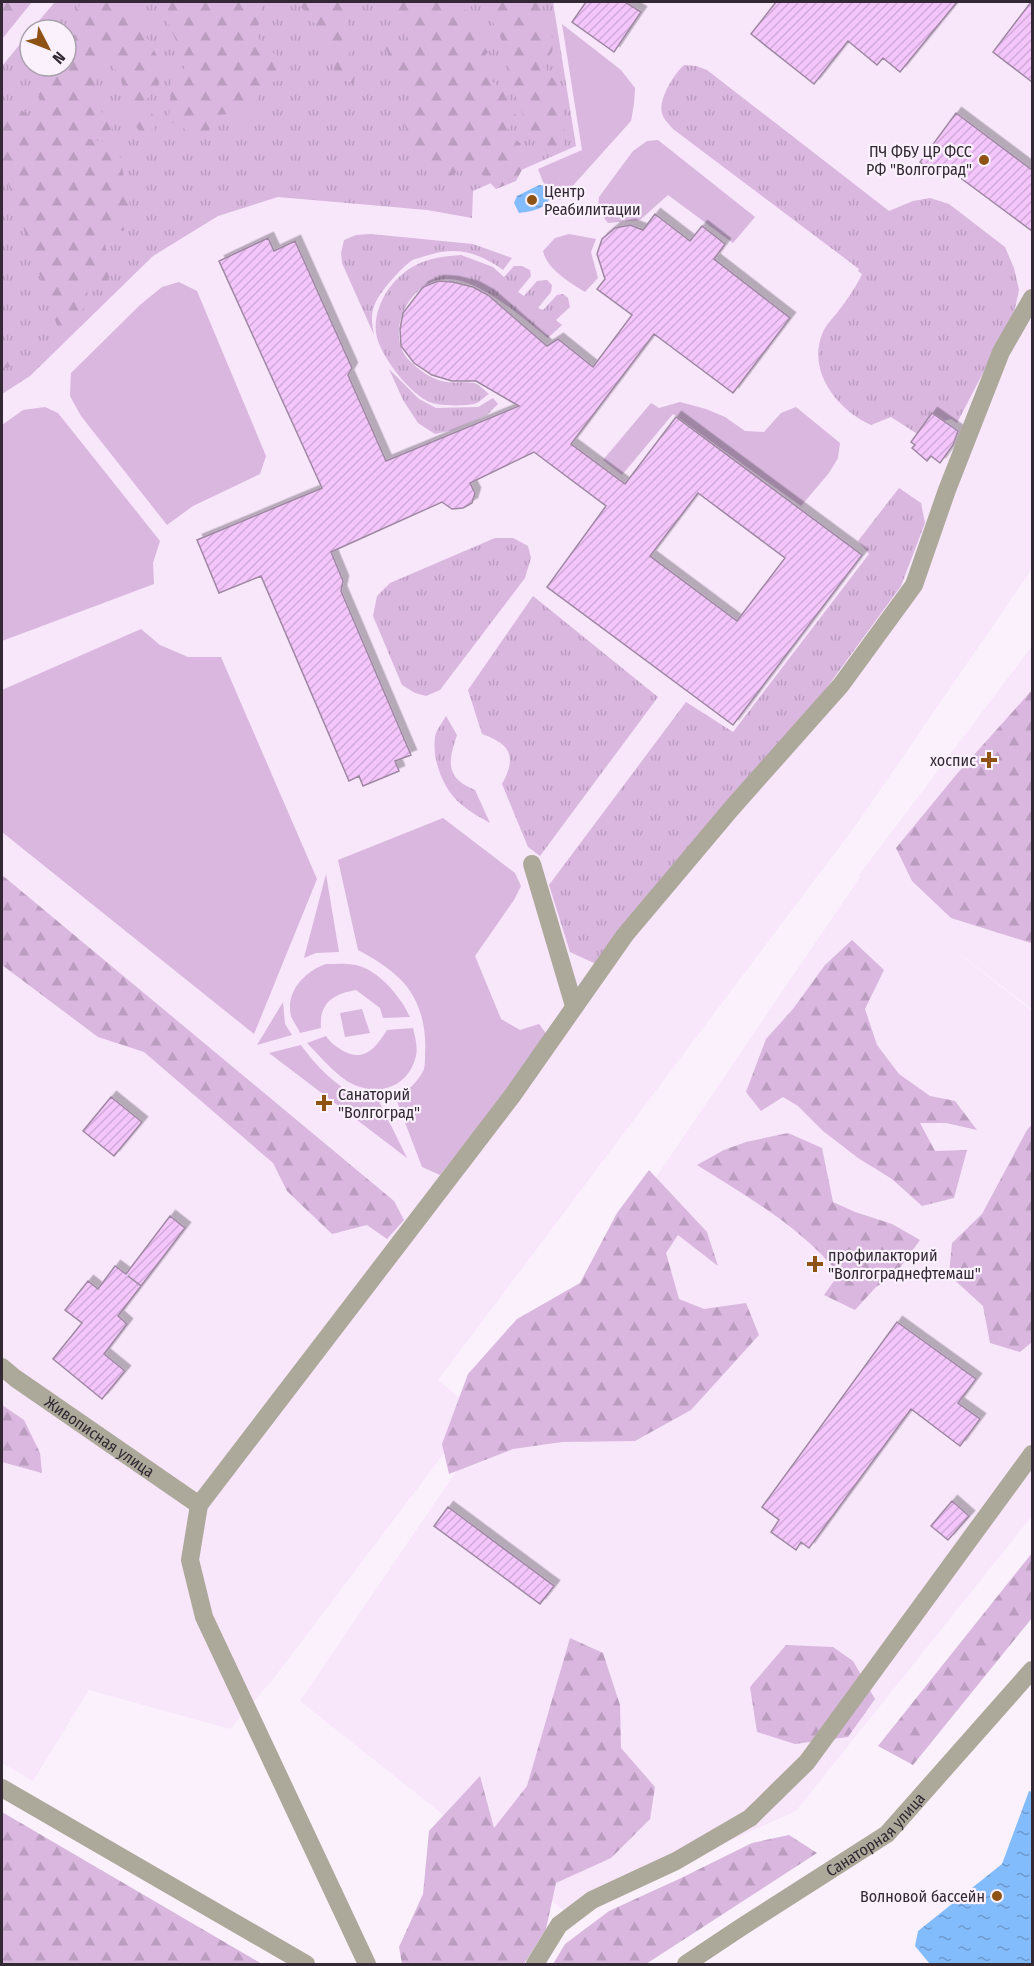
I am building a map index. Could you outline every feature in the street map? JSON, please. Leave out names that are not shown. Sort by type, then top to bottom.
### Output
[{"type":"street","points":[[367,1965],[204,1617],[190,1560],[199,1505],[512,1096],[625,935],[731,809],[842,685],[914,585],[947,490],[1001,352],[1032,298]]},
{"type":"street","points":[[532,864],[574,1006]]},
{"type":"street","name":"Живописная улица","points":[[2,1367],[199,1505]]},
{"type":"street","points":[[535,1965],[559,1924],[592,1900],[676,1861],[750,1818],[807,1762],[1032,1454]]},
{"type":"street","name":"Санаторная улица","points":[[686,1965],[887,1834],[1032,1670]]},
{"type":"street","points":[[2,1788],[306,1965]]},
{"type":"shaded area","name":"Санаторий \"Волгоград\"","points":[[2,2],[1032,2],[1032,569],[856,825],[438,1380],[476,1411],[274,1678],[230,1729],[89,1690],[33,1781],[2,1763]]},
{"type":"shaded area","name":"профилакторий \"Волгограднефтемаш\"","points":[[1032,646],[1032,1009],[935,935],[1032,1011],[1032,1516],[796,1811],[568,1914],[300,1701],[860,877],[859,875]]},
{"type":"green space","points":[[2,2],[32,2],[18,18],[2,39]]},
{"type":"green space","points":[[55,2],[553,2],[576,146],[473,191],[472,218],[427,210],[278,197],[218,216],[153,256],[30,376],[2,394],[2,66],[18,47],[18,78],[78,78],[78,18],[41,18]]},
{"type":"green space","points":[[82,2],[128,2],[157,56],[159,85],[146,100],[154,118],[155,130],[141,133],[129,117],[120,75],[103,55],[94,64],[102,113],[113,129],[84,138],[110,143],[118,148],[133,220],[123,231],[101,223],[110,269],[108,287],[86,277],[87,296],[83,309],[59,331],[2,166],[2,112],[16,107],[32,117],[43,103],[32,78],[78,78],[77,10]]},
{"type":"green space","points":[[168,2],[264,2],[259,17],[258,38],[288,70],[282,79],[265,85],[244,123],[230,114],[216,115],[208,133],[190,132],[169,121],[171,84],[187,65],[167,20]]},
{"type":"green space","points":[[297,2],[341,2],[354,40],[349,54],[359,63],[353,84],[336,75],[332,55],[322,33]]},
{"type":"green space","points":[[383,2],[460,2],[452,9],[467,10],[481,27],[482,43],[488,52],[483,59],[486,77],[505,91],[517,118],[507,131],[521,144],[514,153],[526,162],[516,181],[496,189],[469,161],[453,175],[441,180],[411,148],[404,121],[412,84],[393,70],[385,45],[409,45],[405,24]]},
{"type":"green space","points":[[489,2],[544,2],[538,22],[554,39],[552,52],[542,65],[561,88],[564,148],[549,151],[529,130],[511,84],[506,49],[489,14]]},
{"type":"green space","points":[[562,24],[621,70],[635,88],[631,121],[560,200],[543,182],[538,169],[582,150]]},
{"type":"green space","points":[[684,65],[707,70],[889,211],[913,201],[930,198],[949,204],[1005,247],[1014,268],[1019,290],[1014,313],[957,423],[951,419],[929,425],[919,435],[891,417],[871,425],[858,418],[836,399],[822,374],[819,346],[823,332],[862,274],[858,271],[859,269],[673,129],[662,113],[662,101],[676,74]]},
{"type":"green space","points":[[658,140],[755,217],[733,243],[668,195],[640,220],[608,223],[598,210],[599,197],[633,151],[647,141]]},
{"type":"green space","points":[[371,234],[473,244],[512,258],[503,270],[477,255],[459,251],[439,252],[411,261],[388,284],[376,302],[372,313],[374,335],[342,263],[341,253],[344,240],[356,235]]},
{"type":"green space","points":[[569,234],[596,239],[591,252],[598,278],[585,292],[554,270],[543,251],[555,238]]},
{"type":"green space","points":[[461,255],[493,267],[504,277],[514,266],[522,266],[530,270],[531,276],[518,292],[524,296],[537,281],[547,280],[552,285],[551,292],[538,308],[543,310],[557,295],[563,294],[568,298],[570,307],[556,320],[562,325],[548,338],[513,310],[472,285],[459,280],[446,279],[433,282],[421,289],[404,311],[399,338],[403,351],[414,365],[433,378],[446,382],[474,383],[489,394],[474,404],[436,404],[424,399],[397,374],[378,342],[376,323],[386,293],[407,270],[432,259]]},
{"type":"green space","points":[[179,282],[197,291],[266,456],[260,474],[193,506],[167,525],[81,416],[70,396],[71,373],[140,305],[162,287]]},
{"type":"green space","points":[[2,345],[21,364],[5,368],[2,375]]},
{"type":"green space","points":[[389,369],[419,399],[436,408],[478,407],[493,398],[498,404],[487,415],[453,430],[435,434],[418,423],[403,400]]},
{"type":"green space","points":[[680,402],[725,417],[745,431],[764,432],[781,413],[796,407],[840,443],[838,458],[829,473],[801,506],[673,414],[622,475],[603,460],[651,403],[659,408]]},
{"type":"green space","points":[[45,407],[58,413],[160,541],[153,563],[154,584],[2,641],[2,425],[23,410]]},
{"type":"green space","points":[[899,488],[921,503],[925,523],[901,586],[817,701],[596,964],[570,952],[549,885],[686,702],[733,732],[869,554],[858,541]]},
{"type":"green space","points":[[495,538],[513,538],[528,546],[531,558],[525,578],[440,690],[426,696],[415,693],[402,685],[373,616],[377,596],[390,583]]},
{"type":"green space","points":[[533,596],[658,697],[540,856],[528,847],[502,784],[507,775],[509,753],[499,742],[482,734],[468,690]]},
{"type":"green space","points":[[141,629],[160,645],[188,657],[221,657],[317,879],[254,1034],[2,832],[2,690]]},
{"type":"green space","name":"хоспис","points":[[1032,690],[1031,943],[951,918],[912,881],[896,848],[956,775]]},
{"type":"green space","points":[[446,716],[457,735],[451,768],[458,780],[475,790],[490,823],[455,799],[440,774],[435,755],[435,737]]},
{"type":"green space","points":[[443,818],[515,873],[521,886],[514,900],[475,956],[501,1019],[520,1030],[539,1024],[548,1036],[440,1175],[422,1167],[396,1099],[416,1082],[424,1069],[425,1034],[421,1014],[413,995],[400,979],[380,963],[358,950],[338,860]]},
{"type":"green space","points":[[326,874],[339,952],[316,953],[304,958]]},
{"type":"green space","points":[[2,875],[394,1201],[404,1220],[387,1239],[367,1225],[332,1234],[287,1191],[273,1163],[144,1052],[98,1037],[2,965]]},
{"type":"green space","points":[[852,940],[884,970],[865,1009],[877,1045],[899,1074],[930,1096],[955,1101],[977,1130],[946,1123],[920,1123],[935,1151],[967,1150],[954,1198],[922,1206],[892,1179],[858,1158],[823,1131],[798,1106],[783,1097],[761,1111],[746,1092],[766,1039],[793,1009],[825,965]]},
{"type":"green space","points":[[326,964],[352,964],[372,972],[395,993],[410,1017],[383,1018],[380,1008],[356,990],[341,994],[329,1001],[322,1012],[321,1028],[300,1033],[291,1016],[290,1007],[294,991],[304,977]]},
{"type":"green space","points":[[283,1002],[285,1024],[292,1035],[257,1045]]},
{"type":"green space","points":[[362,1009],[370,1033],[345,1037],[340,1013]]},
{"type":"green space","points":[[413,1028],[417,1049],[412,1067],[398,1083],[379,1089],[368,1089],[347,1081],[307,1043],[326,1036],[340,1049],[355,1055],[362,1055],[378,1043],[387,1030]]},
{"type":"green space","points":[[301,1045],[320,1068],[343,1088],[360,1098],[379,1101],[407,1158],[269,1053]]},
{"type":"green space","points":[[1032,1124],[1032,1342],[1020,1352],[990,1343],[983,1306],[949,1275],[952,1243],[982,1214]]},
{"type":"green space","points":[[788,1133],[822,1148],[833,1202],[892,1224],[920,1240],[894,1276],[876,1287],[855,1310],[824,1295],[839,1274],[808,1242],[773,1214],[697,1165],[724,1150],[746,1142]]},
{"type":"green space","points":[[649,1170],[707,1232],[718,1266],[678,1235],[666,1253],[679,1299],[704,1309],[746,1303],[759,1335],[691,1410],[635,1441],[562,1442],[513,1449],[449,1474],[442,1444],[468,1374],[517,1319],[580,1283],[617,1213]]},
{"type":"green space","points":[[2,1405],[24,1420],[40,1453],[42,1473],[2,1462]]},
{"type":"green space","points":[[1032,1553],[1032,1618],[913,1765],[878,1746]]},
{"type":"green space","points":[[570,1638],[603,1653],[620,1705],[621,1748],[655,1787],[650,1819],[611,1858],[556,1883],[546,1929],[524,1964],[402,1964],[399,1947],[423,1894],[429,1831],[480,1776],[494,1828],[527,1786]]},
{"type":"green space","points":[[786,1645],[833,1647],[853,1661],[875,1699],[848,1737],[795,1744],[757,1732],[750,1687]]},
{"type":"green space","points":[[2,1812],[262,1964],[2,1964]]},
{"type":"green space","points":[[789,1835],[817,1853],[646,1964],[553,1964],[565,1944],[609,1911],[752,1843]]},
{"type":"water","name":"Центр Реабилитации","points":[[539,185],[547,186],[550,190],[548,201],[536,210],[519,213],[514,203],[517,196]]},
{"type":"water","name":"Волновой бассейн","points":[[1029,1791],[1032,1792],[1032,1964],[930,1964],[915,1946],[918,1931],[1002,1864]]},
{"type":"building","points":[[586,2],[625,2],[641,12],[614,52],[572,22]]},
{"type":"building","points":[[776,2],[957,2],[900,72],[883,58],[877,65],[848,41],[814,84],[751,34]]},
{"type":"building","points":[[1032,2],[1032,82],[993,52]]},
{"type":"building","points":[[956,113],[1032,170],[1032,231],[943,165],[936,174],[920,162]]},
{"type":"building","points":[[655,214],[690,241],[702,226],[725,244],[714,259],[790,318],[733,393],[654,334],[571,444],[625,484],[676,417],[862,555],[733,725],[547,587],[606,506],[534,452],[470,483],[475,493],[472,503],[463,508],[452,509],[442,502],[331,552],[343,581],[341,591],[411,755],[395,761],[399,771],[363,786],[359,776],[349,781],[261,576],[219,593],[197,540],[322,488],[219,261],[268,238],[274,251],[295,241],[352,368],[348,375],[386,461],[519,406],[476,381],[452,381],[432,375],[414,363],[401,346],[400,329],[403,313],[423,287],[438,281],[473,287],[488,295],[547,346],[558,339],[593,367],[632,315],[597,289],[605,279],[597,254],[602,239],[615,228],[630,225],[643,230]],"holes":[[[698,493],[785,558],[737,621],[650,556]]]},
{"type":"building","points":[[932,413],[958,431],[953,445],[940,463],[931,456],[927,461],[912,448],[915,445],[911,442]]},
{"type":"building","points":[[111,1097],[142,1122],[114,1156],[83,1131]]},
{"type":"building","points":[[170,1216],[185,1228],[118,1316],[127,1324],[104,1354],[125,1371],[102,1399],[53,1359],[82,1323],[65,1310],[88,1281],[98,1289],[115,1266],[126,1274]]},
{"type":"building","points":[[897,1322],[976,1379],[958,1403],[980,1419],[960,1446],[911,1409],[809,1548],[801,1542],[796,1550],[771,1532],[779,1520],[762,1507]]},
{"type":"building","points":[[952,1501],[969,1516],[948,1540],[931,1526]]},
{"type":"building","points":[[448,1507],[554,1586],[540,1604],[434,1526]]},
{"type":"place","name":"ПЧ ФБУ ЦР ФСС РФ \"Волгоград\"","points":[[984,160]]},
{"type":"place","name":"Центр Реабилитации","points":[[532,200]]},
{"type":"place","name":"хоспис","points":[[989,760]]},
{"type":"place","name":"Санаторий \"Волгоград\"","points":[[324,1103]]},
{"type":"place","name":"профилакторий \"Волгограднефтемаш\"","points":[[815,1264]]},
{"type":"place","name":"Волновой бассейн","points":[[997,1896]]}]
